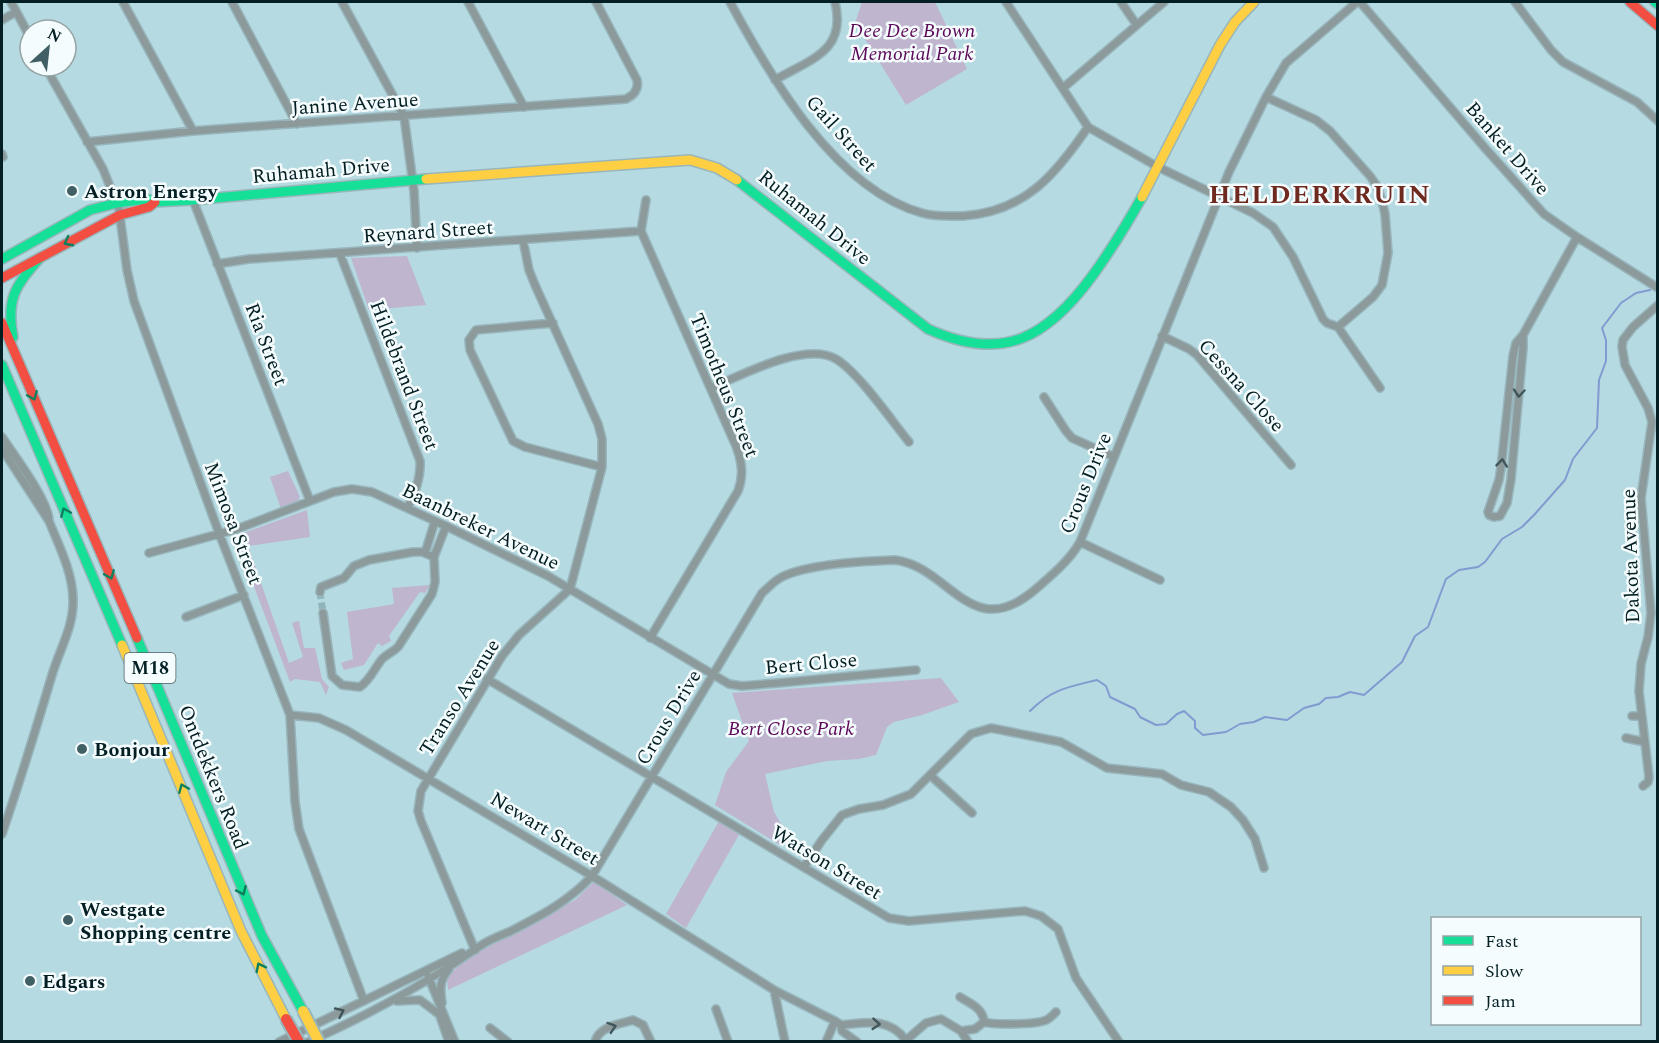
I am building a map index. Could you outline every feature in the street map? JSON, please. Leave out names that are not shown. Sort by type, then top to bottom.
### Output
[{"type":"street","points":[[11,2],[19,18]]},
{"type":"street","points":[[123,2],[193,131]]},
{"type":"street","points":[[232,2],[297,124]]},
{"type":"street","points":[[342,2],[404,117],[417,248]]},
{"type":"street","points":[[468,2],[524,107]]},
{"type":"street","name":"Janine Avenue","points":[[87,142],[193,131],[626,99],[635,93],[637,80],[596,2]]},
{"type":"street","name":"Gail Street","points":[[730,2],[775,80],[815,134],[868,187],[901,205],[922,213],[943,217],[992,211],[1031,194],[1066,159],[1088,127]]},
{"type":"street","points":[[775,80],[821,54],[830,46],[838,28],[835,2]]},
{"type":"street","points":[[1006,2],[1088,127],[1158,166],[1252,213],[1273,227],[1293,257],[1323,319],[1338,327],[1380,388]]},
{"type":"street","points":[[1121,2],[1136,24]]},
{"type":"street","points":[[1063,88],[1164,2]]},
{"type":"street","name":"Ruhamah Drive","points":[[2,259],[90,210],[117,203],[147,199],[155,202],[193,200],[690,160],[717,168],[752,189],[928,329],[959,342],[1006,343],[1039,332],[1070,305],[1102,263],[1158,166],[1230,26],[1254,2]]},
{"type":"street","name":"Crous Drive","points":[[279,1041],[476,948],[550,911],[574,895],[592,876],[762,593],[776,580],[790,574],[838,565],[902,561],[918,568],[966,602],[984,609],[1005,608],[1020,602],[1072,555],[1080,542],[1219,196],[1266,97],[1286,63],[1359,2]]},
{"type":"street","name":"Banket Drive","points":[[1359,2],[1544,214],[1658,288]]},
{"type":"street","points":[[1515,2],[1557,56],[1574,69],[1637,102],[1658,121]]},
{"type":"street","points":[[1630,2],[1658,26]]},
{"type":"street","points":[[2,20],[16,12]]},
{"type":"street","name":"Mimosa Street","points":[[52,78],[103,169],[117,203],[134,301],[219,533],[290,715],[295,802],[299,828],[364,1001]]},
{"type":"street","points":[[1266,97],[1316,120],[1330,131],[1370,176],[1377,186],[1382,201],[1388,253],[1382,285],[1373,297],[1338,327]]},
{"type":"street","name":"Ria Street","points":[[193,200],[310,501]]},
{"type":"street","points":[[641,231],[646,200]]},
{"type":"street","name":"Ruhamah Drive","points":[[2,278],[120,215],[149,207],[155,202]]},
{"type":"street","name":"Reynard Street","points":[[217,264],[249,259],[641,231]]},
{"type":"street","name":"Timotheus Street","points":[[641,231],[741,460],[741,482],[738,491],[650,638]]},
{"type":"street","points":[[1522,335],[1523,348],[1511,480],[1504,509],[1500,516],[1492,517],[1488,512],[1502,468],[1516,343],[1577,237]]},
{"type":"street","points":[[523,240],[529,270],[598,424],[602,439],[602,467],[570,589]]},
{"type":"street","name":"Hildebrand Street","points":[[340,254],[420,461],[412,500],[407,508]]},
{"type":"street","points":[[20,366],[10,324],[11,302],[18,283],[40,258]]},
{"type":"street","name":"Dakota Avenue","points":[[1643,786],[1647,784],[1649,777],[1639,692],[1651,613],[1641,498],[1652,422],[1648,408],[1625,365],[1622,347],[1628,334],[1658,305]]},
{"type":"street","name":"Ontdekkers Road","points":[[2,323],[159,690],[225,853],[262,936],[319,1041]]},
{"type":"street","points":[[553,323],[476,330],[469,339],[470,350],[513,441],[525,447],[602,467]]},
{"type":"street","name":"Cessna Close","points":[[1162,336],[1197,355],[1291,465]]},
{"type":"street","points":[[711,388],[799,354],[822,354],[837,360],[851,371],[909,442]]},
{"type":"street","name":"Ontdekkers Road","points":[[2,365],[165,744],[241,931],[299,1041]]},
{"type":"street","points":[[1044,397],[1072,438],[1114,457]]},
{"type":"street","points":[[2,437],[44,505],[49,521]]},
{"type":"street","points":[[2,449],[49,521],[67,567],[72,588],[72,614],[34,740],[2,834]]},
{"type":"street","name":"Baanbreker Avenue","points":[[149,553],[237,529],[346,489],[359,489],[407,508],[548,576],[713,674]]},
{"type":"street","points":[[425,553],[435,521]]},
{"type":"street","points":[[323,613],[332,676],[342,685],[360,687],[370,678],[383,658],[398,647],[432,594],[435,582],[434,557],[446,526]]},
{"type":"street","points":[[1080,542],[1160,580]]},
{"type":"street","points":[[320,592],[321,587],[344,578],[357,564],[369,560],[413,552],[425,553],[434,557]]},
{"type":"street","name":"Transo Avenue","points":[[476,948],[418,811],[420,791],[488,679],[519,635],[570,589]]},
{"type":"street","points":[[186,617],[244,595]]},
{"type":"street","name":"Bert Close","points":[[713,674],[723,681],[742,686],[916,670]]},
{"type":"street","name":"Watson Street","points":[[488,679],[877,912],[899,921],[1025,912],[1041,916],[1058,930],[1076,978],[1119,1041]]},
{"type":"street","name":"Newart Street","points":[[290,715],[332,722],[592,876],[774,990],[838,1023]]},
{"type":"street","points":[[1632,716],[1642,716]]},
{"type":"street","points":[[804,867],[842,815],[896,801],[910,794],[931,776],[971,734],[982,730],[1001,730],[1061,742],[1107,768],[1162,774],[1181,785],[1204,790],[1214,795],[1231,807],[1250,829],[1264,868]]},
{"type":"street","points":[[1626,738],[1645,742]]},
{"type":"street","points":[[931,776],[972,813]]},
{"type":"street","name":"Crous Drive","points":[[308,1041],[428,981],[476,948]]},
{"type":"street","points":[[449,1041],[442,1015],[440,987],[442,980],[462,957]]},
{"type":"street","points":[[423,972],[455,1041]]},
{"type":"street","points":[[774,990],[785,1041]]},
{"type":"street","points":[[960,997],[982,1012],[984,1022]]},
{"type":"street","points":[[387,1003],[415,999],[425,1002],[442,1015]]},
{"type":"street","points":[[716,1009],[728,1041]]},
{"type":"street","points":[[962,1031],[975,1029],[984,1022],[995,1024],[1041,1022],[1049,1019],[1056,1012]]},
{"type":"street","points":[[838,1023],[885,1024],[897,1029],[904,1040],[926,1023],[937,1019],[945,1020],[962,1031],[968,1041]]},
{"type":"street","points":[[595,1041],[601,1030],[636,1020],[646,1027],[651,1041]]},
{"type":"street","points":[[826,1041],[838,1023]]},
{"type":"street","points":[[838,1023],[842,1031],[857,1041]]},
{"type":"street","points":[[490,1028],[508,1041]]},
{"type":"green space","name":"Dee Dee Brown Memorial Park","points":[[862,2],[935,2],[967,69],[906,105],[855,23]]},
{"type":"green space","points":[[407,256],[426,305],[369,310],[351,258]]},
{"type":"green space","points":[[288,471],[300,497],[295,505],[281,509],[270,477]]},
{"type":"green space","points":[[307,510],[310,537],[248,546],[289,663],[303,657],[292,623],[299,621],[304,648],[315,648],[322,679],[329,687],[326,695],[320,682],[295,679],[290,682],[235,536]]},
{"type":"green space","points":[[430,585],[425,593],[420,592],[389,636],[391,641],[382,646],[378,643],[364,665],[344,670],[341,663],[353,659],[347,612],[394,604],[392,588]]},
{"type":"green space","name":"Bert Close Park","points":[[941,678],[959,702],[894,722],[887,727],[876,755],[859,759],[827,761],[765,774],[774,812],[791,841],[806,858],[780,839],[780,845],[715,805],[726,772],[749,741],[732,693]]},
{"type":"green space","points":[[719,821],[740,833],[686,928],[666,914]]},
{"type":"green space","points":[[594,882],[627,905],[448,990],[447,977],[466,959],[575,900]]},
{"type":"waterway","points":[[1030,711],[1053,693],[1097,680],[1106,686],[1110,697],[1135,709],[1140,717],[1156,725],[1166,724],[1184,711],[1195,721],[1195,728],[1203,735],[1226,732],[1240,724],[1254,722],[1265,717],[1287,720],[1304,708],[1319,704],[1326,698],[1338,697],[1350,692],[1364,695],[1402,662],[1415,636],[1428,627],[1446,579],[1459,570],[1478,567],[1485,562],[1502,539],[1522,527],[1565,480],[1573,459],[1597,428],[1599,380],[1606,361],[1606,340],[1602,328],[1621,303],[1636,293],[1650,290]]},
{"type":"tunnel","points":[[320,592],[323,613]]},
{"type":"traffic: fast","points":[[2,259],[90,210],[117,203],[147,199],[155,202],[193,200],[426,179]]},
{"type":"traffic: fast","points":[[737,180],[928,329],[955,339],[979,344],[1001,343],[1021,338],[1040,329],[1058,315],[1093,275],[1119,237],[1142,197]]},
{"type":"traffic: fast","points":[[13,337],[11,313],[14,294],[24,277],[40,258]]},
{"type":"traffic: fast","points":[[2,365],[122,645]]},
{"type":"traffic: fast","points":[[137,638],[262,936],[303,1011]]},
{"type":"traffic: slow","points":[[1142,197],[1220,45],[1235,22],[1254,2]]},
{"type":"traffic: slow","points":[[426,179],[690,160],[717,168],[737,180]]},
{"type":"traffic: slow","points":[[122,645],[241,931],[286,1019]]},
{"type":"traffic: slow","points":[[303,1011],[319,1042]]},
{"type":"traffic: jam","points":[[1630,2],[1658,26]]},
{"type":"traffic: jam","points":[[2,278],[120,215],[149,207],[155,202]]},
{"type":"traffic: jam","points":[[2,323],[137,638]]},
{"type":"traffic: jam","points":[[286,1019],[299,1042]]},
{"type":"place","name":"Astron Energy","points":[[72,191]]},
{"type":"place","name":"Bonjour","points":[[82,749]]},
{"type":"place","name":"Westgate Shopping centre","points":[[68,920]]},
{"type":"place","name":"Edgars","points":[[30,981]]},
{"type":"district","name":"HELDERKRUIN","points":[[1320,194]]}]
